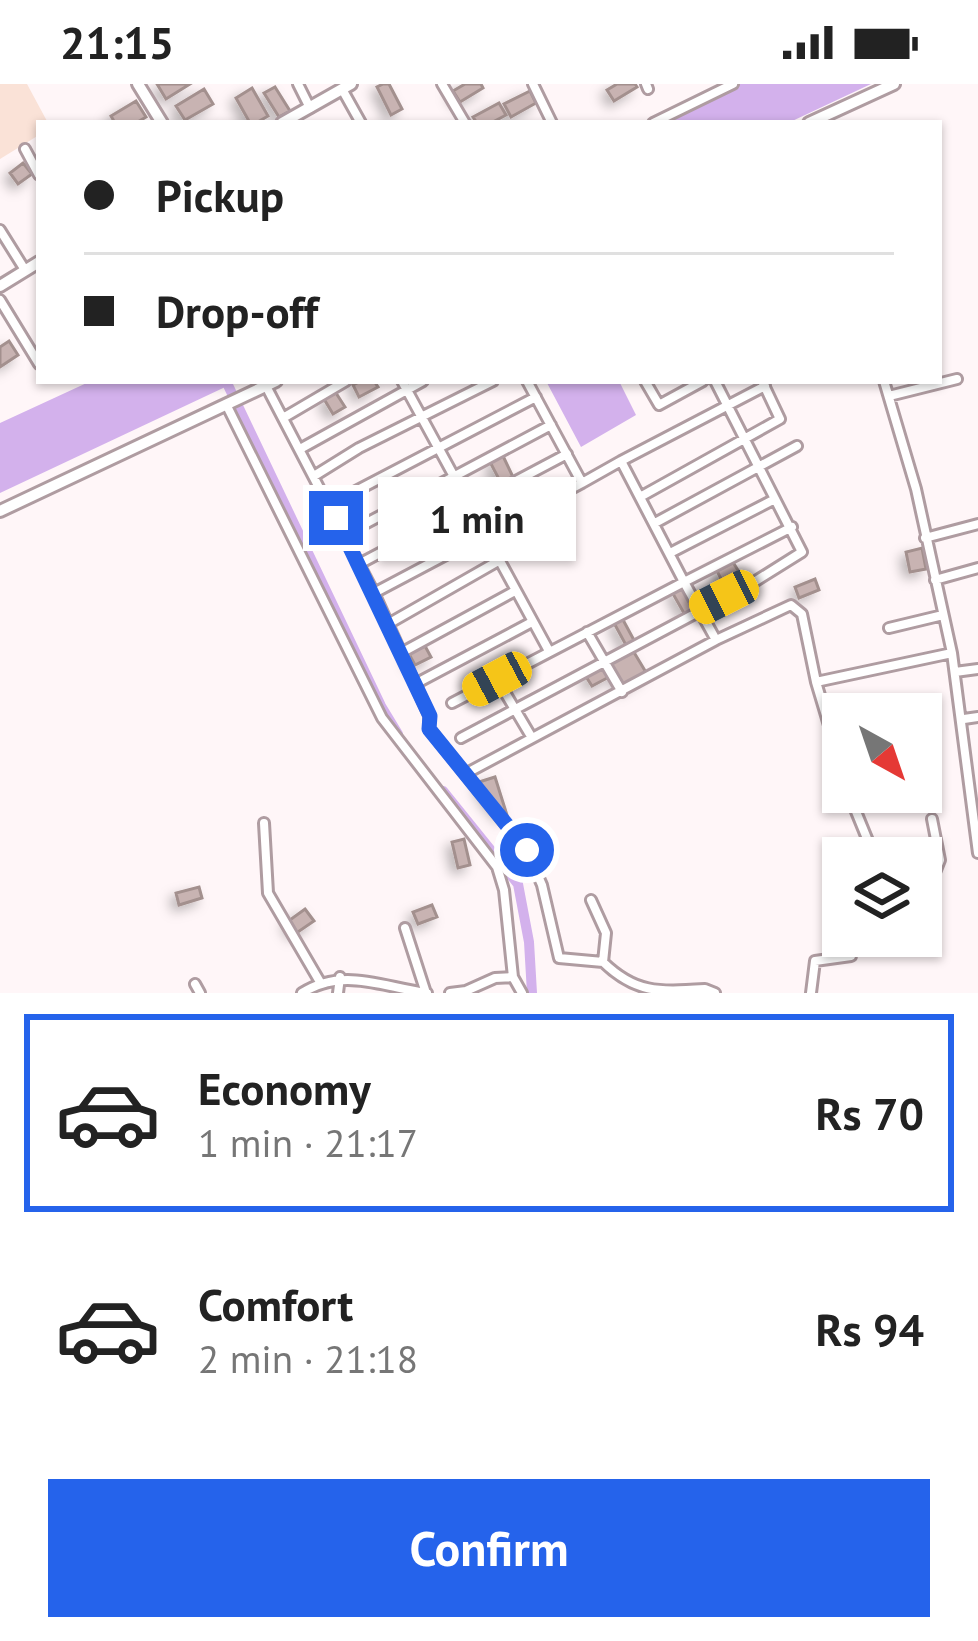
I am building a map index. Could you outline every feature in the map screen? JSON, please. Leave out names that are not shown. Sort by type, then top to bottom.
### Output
[{"type":"street","points":[[138,84],[159,120]]},
{"type":"street","points":[[298,84],[310,107]]},
{"type":"street","points":[[442,84],[463,120]]},
{"type":"street","points":[[533,84],[551,120]]},
{"type":"street","points":[[659,120],[733,84]]},
{"type":"street","points":[[816,120],[894,84]]},
{"type":"street","points":[[287,120],[346,87],[360,120]]},
{"type":"street","points":[[25,149],[36,169]]},
{"type":"street","points":[[0,230],[26,270]]},
{"type":"street","points":[[0,286],[36,264]]},
{"type":"street","points":[[0,300],[36,359]]},
{"type":"street","points":[[942,384],[957,380]]},
{"type":"street","points":[[0,511],[269,384]]},
{"type":"street","points":[[271,384],[283,418],[401,652],[430,716],[429,729],[533,861],[559,958],[603,962]]},
{"type":"street","points":[[283,418],[341,384]]},
{"type":"street","points":[[314,476],[487,384]]},
{"type":"street","points":[[529,384],[582,483]]},
{"type":"street","points":[[647,384],[658,405],[697,384]]},
{"type":"street","points":[[461,737],[802,552],[717,384]]},
{"type":"street","points":[[374,593],[763,384],[781,417],[640,496]]},
{"type":"street","points":[[885,384],[916,489],[956,672],[978,853]]},
{"type":"street","points":[[889,396],[940,384]]},
{"type":"street","points":[[300,449],[404,385],[548,651]]},
{"type":"street","points":[[329,505],[536,397]]},
{"type":"street","points":[[229,403],[382,718],[497,867],[505,890],[513,977],[522,993]]},
{"type":"street","points":[[344,535],[551,425]]},
{"type":"street","points":[[655,523],[797,446]]},
{"type":"street","points":[[359,564],[567,454]]},
{"type":"street","points":[[621,461],[716,640]]},
{"type":"street","points":[[670,553],[775,499]]},
{"type":"street","points":[[925,538],[978,524]]},
{"type":"street","points":[[452,704],[793,527]]},
{"type":"street","points":[[388,624],[500,560]]},
{"type":"street","points":[[934,580],[978,568]]},
{"type":"street","points":[[401,652],[515,591]]},
{"type":"street","points":[[465,774],[791,605],[802,614],[822,702]]},
{"type":"street","points":[[889,628],[943,616]]},
{"type":"street","points":[[415,684],[532,622]]},
{"type":"street","points":[[587,632],[622,692]]},
{"type":"street","points":[[816,682],[952,653]]},
{"type":"street","points":[[956,672],[978,669]]},
{"type":"street","points":[[497,679],[532,738]]},
{"type":"street","points":[[964,719],[978,717]]},
{"type":"street","points":[[932,819],[934,837]]},
{"type":"street","points":[[264,824],[268,893],[320,982]]},
{"type":"street","points":[[591,900],[606,933],[603,962],[621,985],[633,992],[705,988],[715,993]]},
{"type":"street","points":[[302,993],[340,977],[426,993],[405,928]]},
{"type":"street","points":[[812,993],[814,961],[844,957]]},
{"type":"street","points":[[338,993],[340,977]]},
{"type":"street","points":[[450,993],[495,977],[513,977]]},
{"type":"shaded area","points":[[0,84],[27,84],[46,120],[36,120],[36,137],[0,159]]},
{"type":"shaded area","points":[[738,84],[871,84],[794,120],[660,120]]},
{"type":"shaded area","points":[[84,384],[232,384],[0,493],[0,423]]},
{"type":"shaded area","points":[[548,384],[620,384],[636,415],[581,447]]},
{"type":"building","points":[[157,84],[190,84],[166,99]]},
{"type":"building","points":[[389,84],[402,109],[391,115],[377,87]]},
{"type":"building","points":[[465,84],[483,88],[460,102],[453,91]]},
{"type":"building","points":[[617,84],[637,87],[614,101],[607,90]]},
{"type":"building","points":[[275,87],[290,111],[279,117],[264,93]]},
{"type":"building","points":[[252,88],[268,116],[248,120],[236,98]]},
{"type":"building","points":[[204,89],[213,104],[185,120],[176,106]]},
{"type":"building","points":[[530,91],[536,103],[511,117],[504,104]]},
{"type":"building","points":[[136,101],[146,117],[113,120],[111,116]]},
{"type":"building","points":[[499,103],[506,115],[497,120],[473,117]]},
{"type":"building","points":[[23,163],[32,174],[18,184],[10,173]]},
{"type":"building","points":[[9,341],[18,355],[0,367],[0,347]]},
{"type":"building","points":[[376,384],[378,387],[359,397],[353,385]]},
{"type":"building","points":[[336,393],[345,407],[333,414],[324,399]]},
{"type":"building","points":[[503,456],[514,479],[502,485],[490,462]]},
{"type":"building","points":[[922,548],[926,569],[910,572],[906,552]]},
{"type":"building","points":[[731,559],[739,572],[722,581],[715,567]]},
{"type":"building","points":[[815,579],[819,590],[799,598],[795,587]]},
{"type":"building","points":[[682,587],[695,610],[685,615],[672,592]]},
{"type":"building","points":[[622,618],[635,642],[627,647],[614,623]]},
{"type":"building","points":[[425,646],[431,657],[415,665],[409,654]]},
{"type":"building","points":[[632,649],[647,674],[623,689],[608,664]]},
{"type":"building","points":[[603,666],[609,677],[592,686],[585,675]]},
{"type":"building","points":[[495,777],[507,815],[502,816],[486,798],[479,782]]},
{"type":"building","points":[[464,839],[470,865],[458,868],[452,842]]},
{"type":"building","points":[[199,887],[202,898],[179,905],[176,893]]},
{"type":"building","points":[[432,905],[437,917],[418,924],[413,912]]},
{"type":"building","points":[[305,909],[314,921],[295,934],[287,922]]},
{"type":"waterway","points":[[227,384],[398,734]]},
{"type":"waterway","points":[[443,791],[518,884],[532,993]]},
{"type":"route","points":[[336,518],[430,716],[429,729],[527,850]]}]
